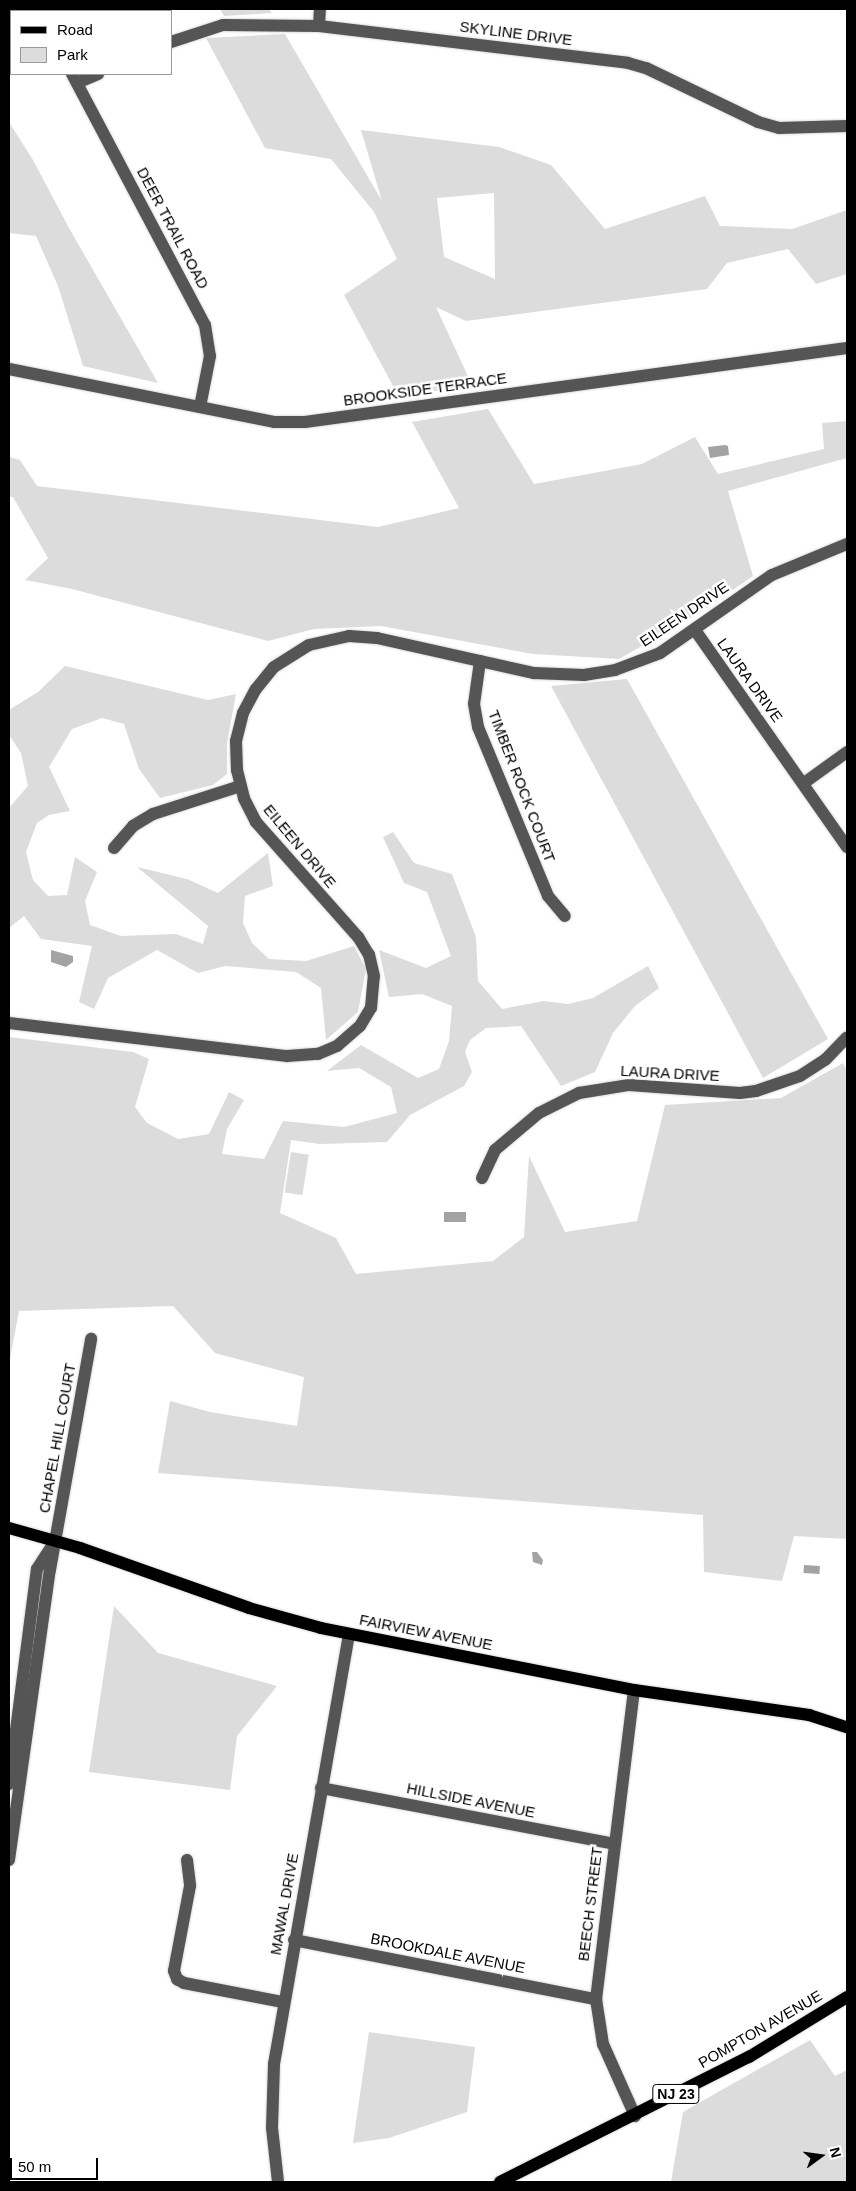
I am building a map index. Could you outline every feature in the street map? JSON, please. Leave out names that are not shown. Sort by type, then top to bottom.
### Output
[{"type":"main road","name":"FAIRVIEW AVENUE","points":[[9,1528],[54,1541],[249,1608],[349,1634],[634,1690],[809,1715],[847,1727]]},
{"type":"main road","name":"POMPTON AVENUE","points":[[500,2182],[635,2116],[768,2046],[847,1997]]},
{"type":"street","points":[[319,26],[320,9]]},
{"type":"street","name":"SKYLINE DRIVE","points":[[172,42],[224,25],[319,26],[628,63],[646,68],[758,122],[779,128],[847,126]]},
{"type":"street","points":[[75,78],[92,75]]},
{"type":"street","name":"DEER TRAIL ROAD","points":[[75,78],[205,325],[210,356],[200,407]]},
{"type":"street","name":"BROOKSIDE TERRACE","points":[[9,369],[274,422],[305,422],[847,348]]},
{"type":"street","name":"EILEEN DRIVE","points":[[9,1023],[298,1057],[328,1050],[354,1034],[366,1017],[373,997],[374,976],[369,955],[358,936],[264,833],[249,810],[240,786],[236,756],[243,713],[264,677],[296,651],[329,638],[363,636],[551,676],[600,673],[645,660],[695,630],[772,575],[847,544]]},
{"type":"street","name":"LAURA DRIVE","points":[[695,630],[847,847]]},
{"type":"street","name":"TIMBER ROCK COURT","points":[[480,661],[474,704],[478,727],[548,896],[565,916]]},
{"type":"street","points":[[804,783],[847,752]]},
{"type":"street","points":[[114,848],[133,826],[153,814],[240,786]]},
{"type":"street","name":"LAURA DRIVE","points":[[482,1178],[495,1150],[501,1144],[539,1113],[579,1093],[629,1085],[740,1093],[756,1091],[786,1083],[813,1068],[847,1037]]},
{"type":"street","name":"CHAPEL HILL COURT","points":[[26,1701],[91,1340]]},
{"type":"street","name":"MAWAL DRIVE","points":[[278,2182],[271,2106],[283,2002],[349,1634]]},
{"type":"street","name":"BEECH STREET","points":[[634,1690],[596,1998],[603,2044],[635,2116]]},
{"type":"street","points":[[9,1784],[26,1701]]},
{"type":"street","points":[[9,1853],[26,1701]]},
{"type":"street","name":"HILLSIDE AVENUE","points":[[321,1788],[614,1844]]},
{"type":"street","points":[[187,1860],[190,1886],[174,1971],[177,1979],[184,1983],[283,2002]]},
{"type":"street","name":"BROOKDALE AVENUE","points":[[294,1940],[596,1998]]},
{"type":"green space","points":[[220,9],[269,9],[272,13],[224,16]]},
{"type":"green space","points":[[285,34],[382,201],[361,130],[499,147],[551,165],[605,229],[705,196],[720,226],[792,229],[847,210],[847,274],[816,284],[788,249],[727,263],[707,289],[466,321],[436,307],[472,385],[399,397],[344,295],[397,259],[374,212],[331,159],[265,148],[206,38]],"holes":[[[494,193],[495,279],[444,257],[437,198]]]},
{"type":"green space","points":[[9,122],[33,160],[69,228],[158,383],[83,366],[58,286],[36,236],[9,233]]},
{"type":"green space","points":[[488,409],[534,484],[642,464],[695,437],[718,474],[824,449],[822,423],[847,421],[847,458],[728,491],[753,576],[698,614],[619,659],[533,654],[381,626],[314,629],[268,641],[72,589],[25,580],[48,558],[13,497],[9,497],[9,457],[20,460],[37,486],[378,527],[459,508],[412,422]]},
{"type":"green space","points":[[65,666],[208,700],[236,694],[227,743],[227,774],[213,785],[160,798],[139,769],[124,724],[102,718],[72,729],[49,767],[70,811],[49,815],[37,823],[26,852],[33,880],[48,896],[67,895],[75,857],[97,872],[85,901],[90,925],[121,936],[176,934],[203,944],[208,926],[137,867],[187,879],[218,893],[268,853],[273,886],[245,896],[243,923],[252,943],[269,959],[306,961],[354,946],[366,969],[358,1012],[326,1040],[321,988],[296,972],[225,966],[198,973],[157,950],[108,978],[94,1009],[79,1002],[92,946],[41,939],[24,916],[9,928],[9,808],[28,786],[21,753],[9,735],[9,710],[38,692]]},
{"type":"green space","points":[[627,679],[828,1039],[763,1078],[551,686]]},
{"type":"green space","points":[[393,832],[414,863],[452,874],[476,937],[478,981],[502,1009],[544,1001],[568,1004],[593,998],[648,966],[659,988],[635,1006],[613,1033],[595,1072],[561,1086],[521,1026],[486,1028],[470,1040],[465,1052],[472,1072],[464,1086],[410,1115],[387,1142],[320,1144],[291,1140],[280,1213],[336,1238],[356,1274],[493,1261],[524,1237],[529,1156],[565,1232],[637,1221],[665,1105],[781,1098],[843,1063],[847,1071],[847,1539],[794,1536],[782,1581],[704,1572],[703,1515],[158,1473],[170,1401],[210,1412],[297,1426],[304,1377],[215,1353],[173,1306],[19,1311],[9,1364],[9,1037],[133,1052],[149,1059],[135,1107],[147,1123],[178,1139],[209,1134],[229,1092],[244,1100],[227,1129],[222,1154],[264,1159],[283,1121],[344,1127],[397,1113],[391,1087],[359,1068],[327,1071],[361,1045],[418,1078],[439,1069],[449,1041],[452,1006],[422,994],[389,997],[379,950],[426,968],[451,956],[427,892],[404,883],[383,837]]},
{"type":"green space","points":[[291,1152],[309,1155],[302,1195],[285,1192]]},
{"type":"green space","points":[[114,1606],[158,1653],[277,1686],[237,1736],[230,1790],[89,1772]]},
{"type":"green space","points":[[369,2032],[475,2047],[467,2112],[389,2138],[353,2143]]},
{"type":"green space","points":[[810,2040],[835,2076],[847,2070],[847,2182],[671,2182],[683,2112]]},
{"type":"shaded area","points":[[728,446],[729,455],[710,458],[708,447]]},
{"type":"shaded area","points":[[51,950],[73,956],[73,962],[66,967],[51,962]]},
{"type":"shaded area","points":[[444,1212],[466,1212],[466,1222],[444,1222]]},
{"type":"shaded area","points":[[532,1552],[537,1552],[543,1560],[542,1565],[533,1562]]},
{"type":"shaded area","points":[[804,1565],[820,1566],[819,1574],[803,1573]]}]
